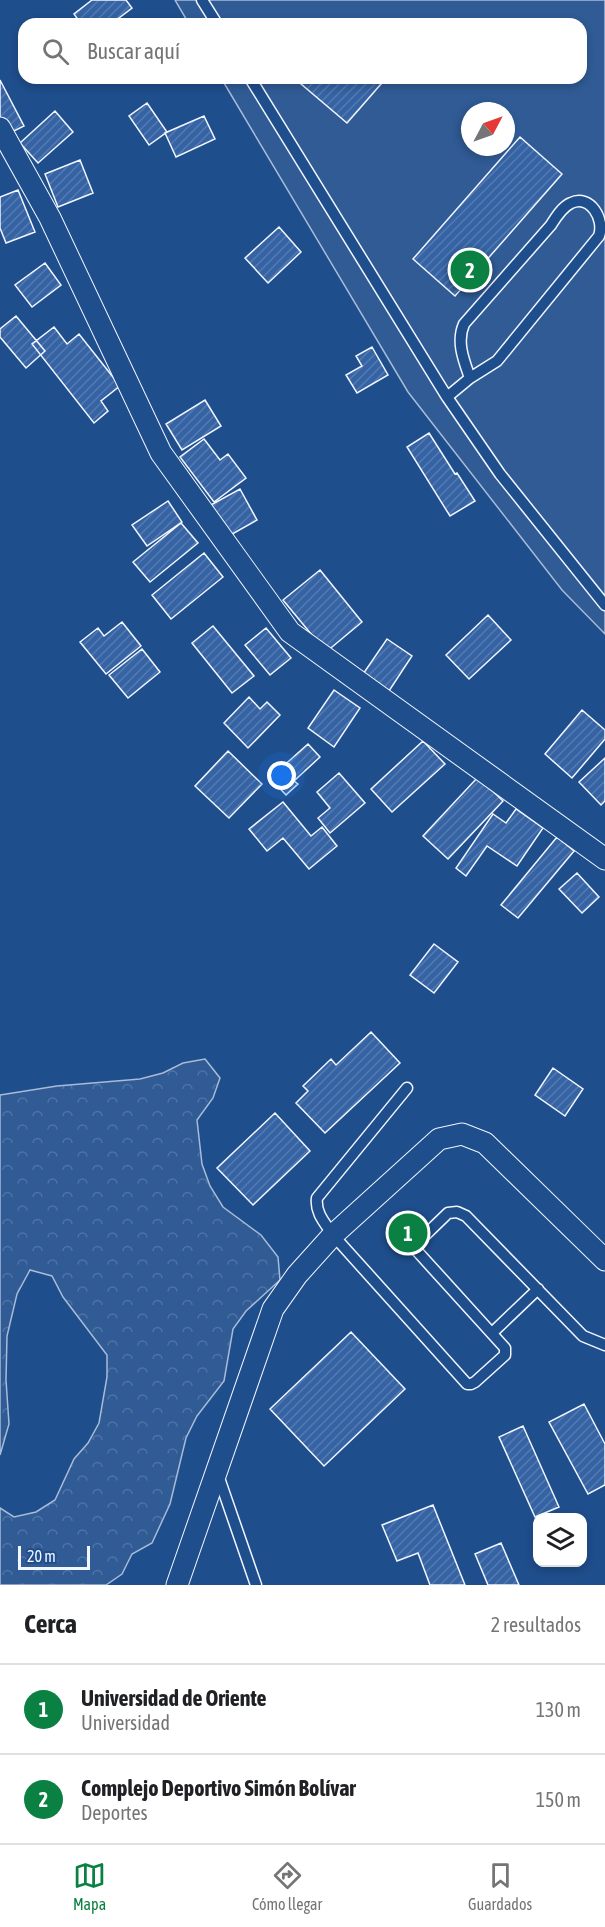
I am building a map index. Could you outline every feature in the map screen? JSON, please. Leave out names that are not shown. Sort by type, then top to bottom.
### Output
[{"type":"street","points":[[0,128],[50,218],[161,453],[290,632],[605,859]]},
{"type":"street","points":[[177,1585],[273,1309],[297,1275],[333,1235],[439,1139],[462,1134],[485,1143],[605,1260]]},
{"type":"lane","points":[[202,0],[213,18]]},
{"type":"lane","points":[[254,84],[447,397],[500,474],[605,604]]},
{"type":"lane","points":[[447,397],[470,378],[497,361],[600,236],[602,227],[600,219],[589,204],[579,201],[570,203],[562,209],[551,225],[464,324],[461,331],[462,355],[470,378]]},
{"type":"lane","points":[[407,1088],[317,1198],[316,1205],[319,1214],[333,1235],[467,1384],[471,1384],[505,1355],[505,1348],[417,1251],[418,1242],[448,1213],[457,1212],[466,1216],[583,1336],[605,1345]]},
{"type":"lane","points":[[492,1333],[538,1289]]},
{"type":"lane","points":[[217,1472],[256,1585]]},
{"type":"shaded area","points":[[175,0],[605,0],[605,634],[562,590],[408,392],[225,84],[587,84],[587,18],[186,18]]},
{"type":"green space","points":[[205,1059],[220,1078],[213,1098],[197,1120],[202,1164],[210,1186],[223,1207],[261,1235],[278,1257],[280,1280],[246,1311],[233,1329],[224,1381],[197,1416],[186,1438],[170,1504],[152,1543],[132,1554],[122,1574],[106,1585],[0,1585],[0,1508],[14,1517],[36,1512],[55,1500],[74,1459],[88,1443],[99,1423],[107,1377],[107,1355],[63,1297],[52,1276],[30,1270],[17,1294],[7,1336],[6,1380],[9,1424],[0,1455],[0,1095],[57,1086],[140,1079],[163,1073],[183,1063]]},
{"type":"building","points":[[92,0],[126,0],[132,8],[119,18],[77,18],[74,14]]},
{"type":"building","points":[[0,80],[24,126],[6,135],[0,124]]},
{"type":"building","points":[[301,84],[381,84],[347,123]]},
{"type":"building","points":[[147,103],[167,132],[149,145],[129,116]]},
{"type":"building","points":[[55,111],[73,132],[38,163],[20,143]]},
{"type":"building","points":[[204,116],[215,139],[176,157],[165,133]]},
{"type":"building","points":[[520,137],[562,174],[455,296],[413,259],[503,156],[515,156],[515,143]]},
{"type":"building","points":[[80,160],[93,193],[58,207],[45,174]]},
{"type":"building","points":[[18,190],[35,232],[6,243],[0,228],[0,197]]},
{"type":"building","points":[[279,227],[301,252],[268,283],[245,258]]},
{"type":"building","points":[[45,263],[61,285],[32,307],[15,285]]},
{"type":"building","points":[[16,316],[45,351],[26,368],[0,337],[0,329]]},
{"type":"building","points":[[54,327],[67,344],[79,334],[120,386],[101,401],[108,411],[94,423],[32,344]]},
{"type":"building","points":[[372,347],[388,375],[357,393],[346,375],[362,366],[356,356]]},
{"type":"building","points":[[205,400],[221,426],[182,450],[166,424]]},
{"type":"building","points":[[429,433],[475,501],[450,516],[407,447]]},
{"type":"building","points":[[204,439],[220,460],[228,454],[246,478],[214,502],[180,457]]},
{"type":"building","points":[[240,489],[257,520],[227,537],[209,506]]},
{"type":"building","points":[[168,501],[182,522],[147,546],[132,525]]},
{"type":"building","points":[[181,523],[198,543],[150,582],[133,562]]},
{"type":"building","points":[[204,553],[223,577],[171,619],[152,595]]},
{"type":"building","points":[[320,570],[362,622],[326,652],[283,600]]},
{"type":"building","points":[[488,615],[511,640],[469,679],[446,655]]},
{"type":"building","points":[[122,622],[141,646],[106,674],[80,642],[98,628],[104,636]]},
{"type":"building","points":[[213,626],[254,676],[232,693],[192,643]]},
{"type":"building","points":[[266,628],[291,658],[270,675],[245,645]]},
{"type":"building","points":[[387,639],[412,656],[387,694],[361,677]]},
{"type":"building","points":[[142,649],[160,672],[128,698],[109,675]]},
{"type":"building","points":[[334,690],[360,708],[334,747],[308,728]]},
{"type":"building","points":[[249,697],[260,709],[267,702],[280,715],[248,748],[224,723]]},
{"type":"building","points":[[582,710],[605,730],[605,739],[572,778],[545,754]]},
{"type":"building","points":[[423,741],[445,764],[392,812],[371,789]]},
{"type":"building","points":[[308,744],[320,757],[294,781],[298,784],[286,795],[270,778]]},
{"type":"building","points":[[228,751],[262,784],[229,818],[195,786]]},
{"type":"building","points":[[605,758],[605,801],[601,805],[579,782]]},
{"type":"building","points":[[339,773],[365,803],[330,833],[318,818],[330,808],[317,792]]},
{"type":"building","points":[[478,777],[503,801],[448,859],[423,836]]},
{"type":"building","points":[[283,802],[311,836],[322,827],[337,846],[309,869],[283,838],[267,851],[249,829]]},
{"type":"building","points":[[516,809],[543,828],[517,866],[487,846],[466,876],[456,868],[493,814],[506,823]]},
{"type":"building","points":[[557,837],[574,851],[518,918],[501,905]]},
{"type":"building","points":[[577,873],[599,897],[582,913],[559,889]]},
{"type":"building","points":[[434,944],[458,962],[434,993],[410,975]]},
{"type":"building","points":[[371,1032],[400,1063],[325,1133],[296,1103],[308,1091],[303,1086],[331,1059],[336,1065]]},
{"type":"building","points":[[553,1068],[583,1089],[565,1116],[535,1095]]},
{"type":"building","points":[[275,1113],[310,1151],[253,1205],[217,1168]]},
{"type":"building","points":[[351,1332],[405,1389],[324,1466],[270,1409]]},
{"type":"building","points":[[584,1404],[605,1444],[605,1485],[588,1494],[549,1422]]},
{"type":"building","points":[[523,1426],[559,1507],[545,1513],[533,1513],[499,1437]]},
{"type":"building","points":[[433,1505],[465,1585],[430,1585],[418,1553],[397,1561],[382,1525]]},
{"type":"building","points":[[501,1543],[519,1585],[488,1585],[475,1554]]},
{"type":"place","name":"Complejo Deportivo Simón Bolívar","points":[[470,270]]},
{"type":"place","name":"Universidad de Oriente","points":[[408,1233]]}]
